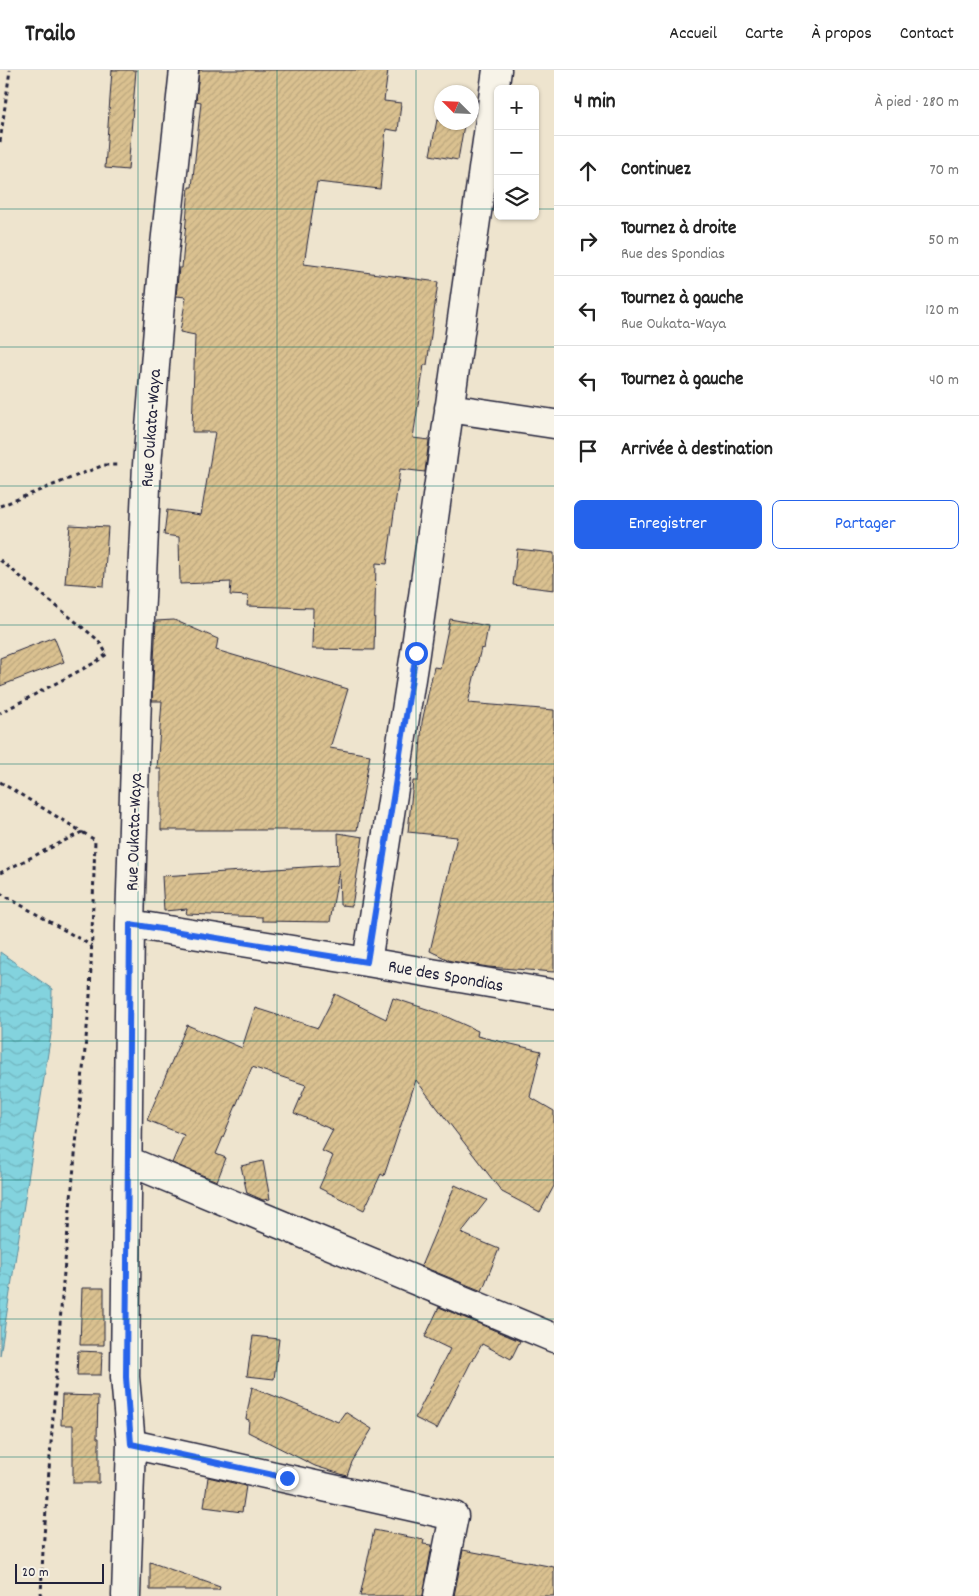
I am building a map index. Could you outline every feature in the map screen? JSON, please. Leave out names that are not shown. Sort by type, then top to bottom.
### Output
[{"type":"street","name":"Rue Oukata-Waya","points":[[126,1596],[131,1444],[126,1377],[130,924],[138,664],[147,465],[164,254],[184,70]]},
{"type":"street","points":[[367,962],[416,653],[498,70]]},
{"type":"street","points":[[450,408],[554,424]]},
{"type":"street","name":"Rue des Spondias","points":[[130,924],[554,994]]},
{"type":"street","points":[[128,1161],[554,1338]]},
{"type":"street","points":[[131,1444],[454,1516],[438,1596]]},
{"type":"path","points":[[0,142],[10,70]]},
{"type":"path","points":[[0,506],[104,465],[147,465]]},
{"type":"path","points":[[0,560],[98,640],[107,654],[96,662],[0,713]]},
{"type":"path","points":[[0,782],[95,840],[90,996],[63,1283],[41,1596]]},
{"type":"path","points":[[0,873],[82,832]]},
{"type":"path","points":[[0,893],[92,946]]},
{"type":"water","points":[[0,952],[52,989],[51,1034],[0,1356]]},
{"type":"building","points":[[112,70],[136,70],[128,170],[105,168]]},
{"type":"building","points":[[199,70],[388,70],[384,101],[401,103],[398,131],[386,129],[380,189],[317,182],[304,264],[438,282],[427,365],[424,365],[413,438],[429,440],[425,472],[400,469],[387,564],[376,563],[374,650],[312,649],[313,608],[247,606],[248,596],[230,595],[231,582],[180,584],[179,537],[164,535],[167,510],[201,515],[215,432],[192,432],[195,335],[180,332],[186,297],[176,296],[179,268],[182,268],[189,187],[192,187],[201,102],[196,101]]},
{"type":"building","points":[[435,130],[463,130],[458,160],[430,155]]},
{"type":"building","points":[[70,525],[108,527],[104,586],[65,583]]},
{"type":"building","points":[[517,549],[554,553],[554,590],[513,585]]},
{"type":"building","points":[[450,619],[488,626],[484,649],[481,648],[468,703],[554,710],[554,972],[488,967],[451,961],[430,951],[457,837],[408,832],[413,781],[418,781],[422,722],[434,667],[440,668]]},
{"type":"building","points":[[174,620],[218,639],[216,650],[348,689],[330,748],[370,755],[357,830],[161,830],[161,769],[157,769],[162,701],[152,701],[156,621]]},
{"type":"building","points":[[54,637],[64,662],[0,686],[0,658]]},
{"type":"building","points":[[338,833],[363,837],[352,906],[340,905],[339,870],[330,922],[262,921],[262,917],[186,914],[187,909],[164,911],[162,876],[339,865]]},
{"type":"building","points":[[335,994],[386,1019],[393,998],[436,1012],[478,1031],[477,1036],[541,1051],[530,1097],[554,1111],[554,1186],[540,1212],[502,1192],[416,1080],[384,1176],[381,1174],[364,1210],[319,1188],[333,1156],[322,1151],[333,1130],[294,1113],[306,1085],[252,1067],[216,1154],[226,1158],[217,1181],[172,1163],[184,1135],[147,1120],[187,1025],[242,1048],[255,1008],[318,1028]]},
{"type":"building","points":[[263,1161],[270,1199],[263,1200],[247,1193],[241,1166]]},
{"type":"building","points":[[455,1185],[487,1200],[461,1233],[499,1249],[482,1291],[421,1266]]},
{"type":"building","points":[[82,1288],[104,1288],[104,1345],[80,1345]]},
{"type":"building","points":[[439,1307],[520,1341],[511,1359],[482,1344],[437,1429],[415,1418],[450,1349],[425,1337]]},
{"type":"building","points":[[253,1336],[279,1339],[274,1379],[247,1376]]},
{"type":"building","points":[[78,1351],[102,1352],[101,1375],[77,1375]]},
{"type":"building","points":[[252,1387],[338,1422],[345,1412],[372,1429],[352,1462],[347,1476],[315,1466],[248,1432],[249,1420],[246,1419]]},
{"type":"building","points":[[62,1395],[98,1396],[99,1483],[73,1483],[73,1425],[61,1425]]},
{"type":"building","points":[[208,1477],[246,1486],[242,1512],[204,1507]]},
{"type":"building","points":[[374,1530],[424,1540],[423,1544],[432,1545],[423,1596],[360,1596]]},
{"type":"building","points":[[463,1550],[554,1567],[554,1596],[454,1596]]},
{"type":"building","points":[[150,1562],[220,1587],[219,1590],[150,1590]]},
{"type":"route","points":[[287,1478],[131,1444],[126,1377],[130,924],[367,962],[416,653]]}]
